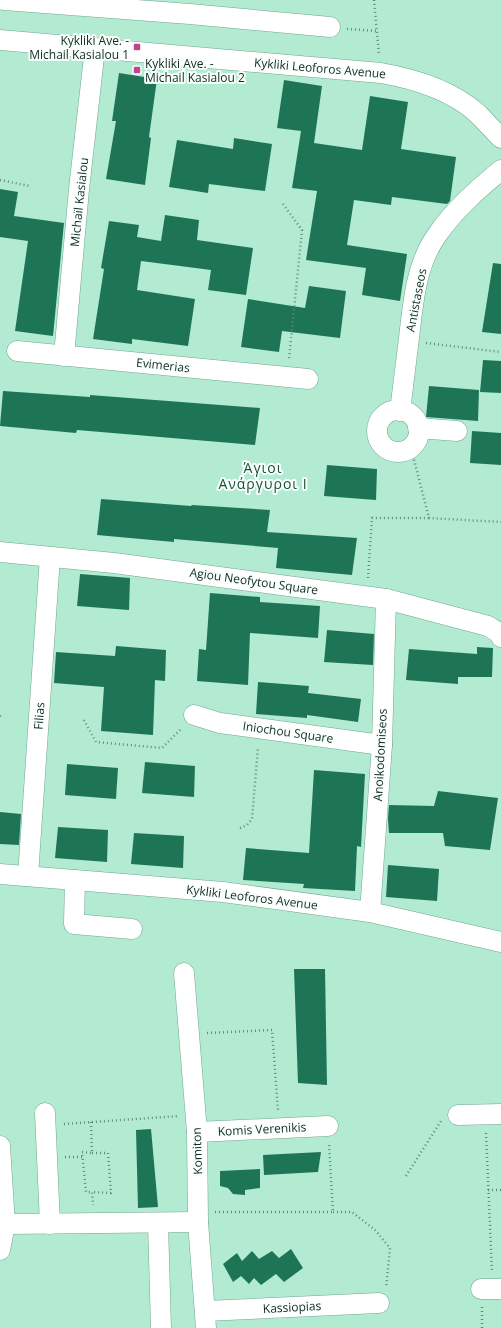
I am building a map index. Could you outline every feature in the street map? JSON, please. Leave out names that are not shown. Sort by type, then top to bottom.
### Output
[{"type":"street","points":[[4,0],[190,7],[330,27]]},
{"type":"street","name":"Kykliki Leoforos Avenue","points":[[0,40],[381,73],[414,80],[447,93],[476,113],[501,138]]},
{"type":"street","name":"Michaïl Kasialou","points":[[64,356],[79,189],[95,48]]},
{"type":"street","name":"Antistaseos","points":[[400,411],[415,292],[426,255],[436,236],[451,216],[472,195],[501,170]]},
{"type":"street","name":"Evimerias","points":[[17,351],[308,379]]},
{"type":"street","points":[[392,411],[400,411],[406,412],[416,421],[418,435],[416,442],[411,448],[397,452],[383,446],[379,441],[377,426],[380,419],[386,414],[392,411]]},
{"type":"street","points":[[418,428],[456,431]]},
{"type":"street","name":"Agiou Neofytou Square","points":[[0,552],[114,562],[386,599],[488,626],[499,633],[501,637]]},
{"type":"street","name":"Filias","points":[[28,876],[50,557]]},
{"type":"street","name":"Anoikodomiseos","points":[[370,912],[382,745],[386,599]]},
{"type":"street","name":"Iniochou Square","points":[[194,715],[220,723],[382,745]]},
{"type":"street","name":"Kykliki Leoforos Avenue","points":[[0,874],[223,892],[370,912],[501,942]]},
{"type":"street","points":[[75,880],[74,924],[132,929]]},
{"type":"street","name":"Komiton","points":[[184,973],[196,1123],[198,1217],[206,1319]]},
{"type":"street","points":[[458,1115],[493,1114]]},
{"type":"street","points":[[45,1119],[50,1224]]},
{"type":"street","name":"Komis Verenikis","points":[[196,1123],[280,1128],[328,1126]]},
{"type":"street","points":[[0,1146],[5,1224],[0,1250]]},
{"type":"street","points":[[5,1224],[158,1223],[198,1217]]},
{"type":"street","points":[[158,1223],[161,1328]]},
{"type":"street","name":"Kassiopias","points":[[206,1319],[379,1303]]},
{"type":"path","points":[[374,0],[381,73]]},
{"type":"path","points":[[330,27],[377,31]]},
{"type":"path","points":[[0,180],[30,186]]},
{"type":"path","points":[[283,204],[302,230],[287,377]]},
{"type":"path","points":[[408,341],[501,352]]},
{"type":"path","points":[[411,448],[429,518]]},
{"type":"path","points":[[366,596],[372,518],[429,518],[501,522]]},
{"type":"path","points":[[84,720],[96,742],[162,748],[194,715]]},
{"type":"path","points":[[240,828],[247,825],[252,819],[259,728]]},
{"type":"path","points":[[189,1034],[272,1030],[280,1128]]},
{"type":"path","points":[[492,1289],[488,1190],[493,1114]]},
{"type":"path","points":[[406,1176],[441,1121],[458,1115]]},
{"type":"path","points":[[45,1119],[91,1122],[196,1123]]},
{"type":"path","points":[[91,1122],[92,1153]]},
{"type":"path","points":[[328,1126],[333,1212]]},
{"type":"path","points":[[82,1152],[108,1153],[111,1193],[92,1192],[86,1192],[82,1152]]},
{"type":"path","points":[[488,1190],[501,1190]]},
{"type":"path","points":[[92,1192],[94,1223]]},
{"type":"path","points":[[198,1217],[352,1212],[375,1230],[390,1248],[387,1287],[379,1303]]},
{"type":"building","points":[[119,73],[157,79],[149,137],[151,138],[145,185],[106,179],[116,121],[112,121]]},
{"type":"building","points":[[284,80],[322,86],[314,143],[362,150],[370,96],[408,102],[401,149],[456,157],[450,201],[447,204],[392,197],[391,205],[354,200],[347,245],[407,254],[400,301],[362,295],[366,268],[306,260],[317,191],[292,188],[301,131],[277,128]]},
{"type":"building","points":[[234,138],[272,144],[265,191],[209,184],[208,193],[169,187],[177,140],[233,149]]},
{"type":"building","points":[[0,189],[18,192],[14,216],[64,223],[53,336],[15,331],[28,241],[0,237]]},
{"type":"building","points":[[165,215],[199,220],[197,240],[253,248],[246,295],[208,290],[211,270],[141,261],[137,290],[195,299],[188,346],[132,339],[132,344],[93,339],[104,269],[101,268],[109,221],[139,225],[137,237],[161,241]]},
{"type":"building","points":[[493,263],[501,264],[501,334],[482,332]]},
{"type":"building","points":[[309,286],[346,291],[340,338],[282,331],[279,352],[241,347],[248,299],[305,308]]},
{"type":"building","points":[[483,360],[501,361],[501,393],[480,392]]},
{"type":"building","points":[[429,386],[479,390],[478,421],[426,417]]},
{"type":"building","points":[[3,391],[90,397],[90,395],[260,408],[255,445],[77,430],[76,433],[0,426]]},
{"type":"building","points":[[472,431],[501,433],[501,465],[470,463]]},
{"type":"building","points":[[327,465],[377,469],[376,500],[324,496]]},
{"type":"building","points":[[101,499],[270,510],[267,532],[357,538],[352,575],[276,568],[278,548],[174,539],[174,542],[97,535]]},
{"type":"building","points":[[80,574],[130,578],[129,610],[77,606]]},
{"type":"building","points":[[210,593],[260,597],[260,602],[320,606],[318,638],[250,633],[248,685],[197,681],[199,649],[206,650]]},
{"type":"building","points":[[327,630],[374,634],[373,665],[324,662]]},
{"type":"building","points":[[116,646],[166,650],[165,681],[155,680],[153,735],[101,731],[104,687],[54,683],[56,652],[115,656]]},
{"type":"building","points":[[477,647],[493,648],[492,677],[458,677],[458,684],[406,680],[409,649],[477,654]]},
{"type":"building","points":[[258,682],[309,686],[308,693],[361,699],[358,722],[307,715],[307,718],[256,714]]},
{"type":"building","points":[[145,762],[195,766],[194,797],[142,793]]},
{"type":"building","points":[[67,764],[118,768],[116,799],[65,795]]},
{"type":"building","points":[[314,770],[365,774],[361,847],[357,846],[355,891],[303,888],[304,884],[243,880],[246,848],[309,853]]},
{"type":"building","points":[[438,791],[498,798],[490,850],[445,846],[443,833],[389,833],[389,805],[434,806]]},
{"type":"building","points":[[0,812],[21,814],[19,845],[0,844]]},
{"type":"building","points":[[58,827],[108,830],[107,862],[55,858]]},
{"type":"building","points":[[134,833],[184,836],[183,868],[131,864]]},
{"type":"building","points":[[388,865],[439,869],[437,901],[386,897]]},
{"type":"building","points":[[294,969],[325,969],[327,1085],[298,1083]]},
{"type":"building","points":[[151,1129],[158,1207],[138,1208],[136,1130]]},
{"type":"building","points":[[321,1152],[318,1172],[264,1175],[263,1155]]},
{"type":"building","points":[[260,1169],[260,1188],[245,1190],[245,1195],[233,1194],[228,1188],[220,1186],[220,1171]]},
{"type":"building","points":[[291,1249],[303,1268],[284,1282],[276,1274],[261,1285],[254,1278],[249,1284],[241,1276],[233,1282],[223,1264],[237,1253],[242,1261],[252,1251],[259,1259],[272,1251],[279,1258]]},
{"type":"place","name":"Kykliki Ave. - Michail Kasialou 1","points":[[137,47]]},
{"type":"place","name":"Kykliki Ave. - Michail Kasialou 2","points":[[137,70]]},
{"type":"district","name":"Άγιοι Ανάργυροι Ι","points":[[263,476]]}]
